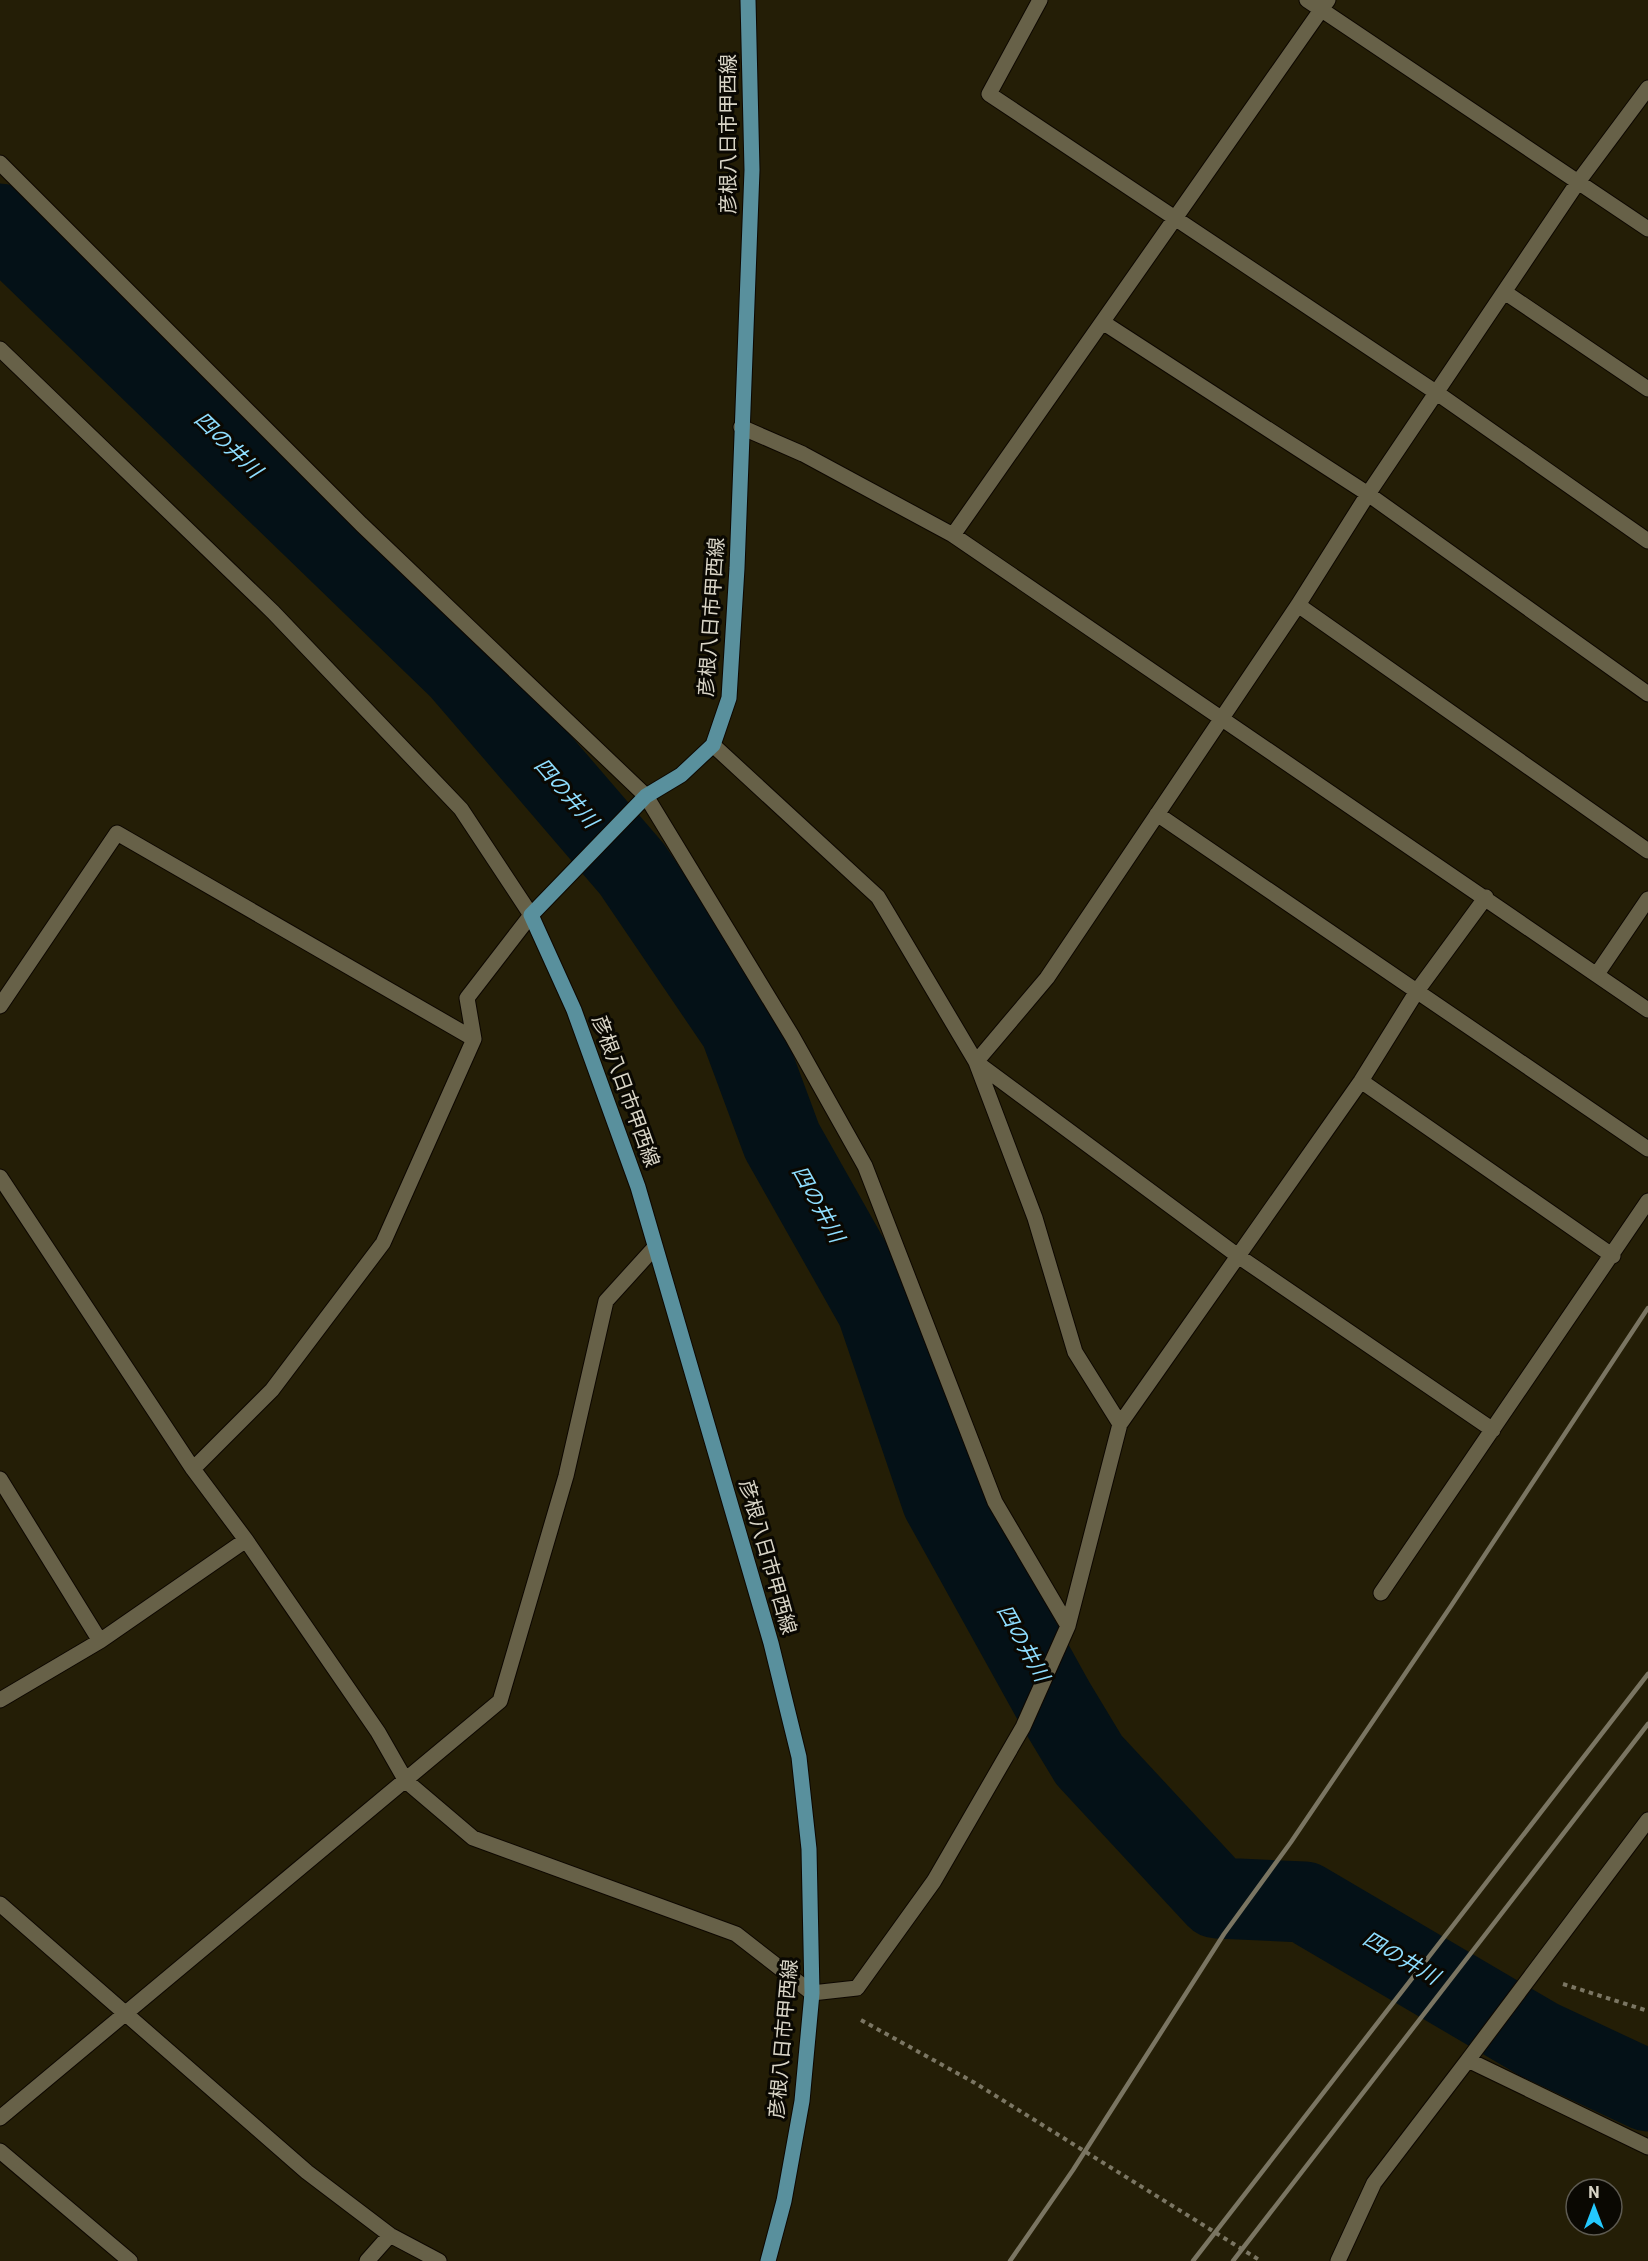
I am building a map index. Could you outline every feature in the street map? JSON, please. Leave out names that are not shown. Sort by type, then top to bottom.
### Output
[{"type":"main road","name":"彦根八日市甲西線","points":[[748,0],[752,170],[737,568],[729,698],[713,745],[681,775],[646,796],[531,915],[574,1010],[639,1187],[771,1643],[799,1757],[809,1849],[812,1993],[802,2100],[784,2201],[768,2261]]},
{"type":"street","points":[[1040,0],[989,94],[1437,393],[1648,541]]},
{"type":"street","points":[[953,534],[1104,323],[1319,3],[1648,229]]},
{"type":"street","points":[[976,1062],[1047,978],[1221,716],[1298,605],[1368,494],[1578,182],[1648,88]]},
{"type":"street","points":[[0,163],[361,524],[646,796],[792,1036],[865,1166],[995,1502],[1068,1626]]},
{"type":"street","points":[[1506,292],[1648,389]]},
{"type":"street","points":[[1104,323],[1368,494],[1648,694]]},
{"type":"street","points":[[0,349],[273,612],[461,809],[531,915],[467,998],[474,1039],[383,1243],[272,1389],[193,1469]]},
{"type":"street","points":[[741,427],[803,454],[953,534],[1648,1010]]},
{"type":"street","points":[[1298,605],[1648,851]]},
{"type":"street","points":[[713,745],[878,897],[976,1062],[1035,1218],[1075,1352],[1120,1424]]},
{"type":"street","points":[[1157,814],[1648,1149]]},
{"type":"street","points":[[0,1006],[117,833],[474,1039]]},
{"type":"street","points":[[0,1177],[193,1469],[246,1540],[378,1732],[406,1781],[473,1838],[736,1934],[812,1993],[857,1988],[934,1881],[1023,1727],[1068,1626],[1120,1424],[1361,1082],[1417,991],[1486,897]]},
{"type":"street","points":[[1597,974],[1648,899]]},
{"type":"street","points":[[976,1062],[1238,1256],[1493,1430]]},
{"type":"street","points":[[1361,1082],[1613,1256]]},
{"type":"street","points":[[1382,1593],[1613,1256],[1648,1201]]},
{"type":"street","points":[[0,2118],[500,1701],[566,1476],[606,1301],[655,1247]]},
{"type":"street","points":[[0,1479],[100,1641]]},
{"type":"street","points":[[0,1700],[100,1641],[246,1540]]},
{"type":"street","points":[[1338,2261],[1374,2183],[1648,1820]]},
{"type":"street","points":[[0,1905],[307,2172],[390,2235],[439,2261]]},
{"type":"street","points":[[1468,2060],[1648,2147]]},
{"type":"street","points":[[0,2151],[130,2261]]},
{"type":"street","points":[[367,2261],[390,2235]]},
{"type":"path","points":[[1533,1974],[1648,2011]]},
{"type":"path","points":[[812,1993],[975,2084],[1262,2261]]},
{"type":"waterway","name":"四の井川","points":[[0,224],[461,670],[632,869],[740,1028],[782,1141],[877,1309],[942,1500],[1054,1702],[1089,1760],[1217,1898],[1304,1902],[1539,2040],[1648,2091]]},
{"type":"railway","points":[[1010,2261],[1073,2170],[1224,1934],[1291,1842],[1451,1606],[1648,1308]]},
{"type":"railway","points":[[1193,2261],[1648,1674]]},
{"type":"railway","points":[[1233,2261],[1648,1724]]}]
